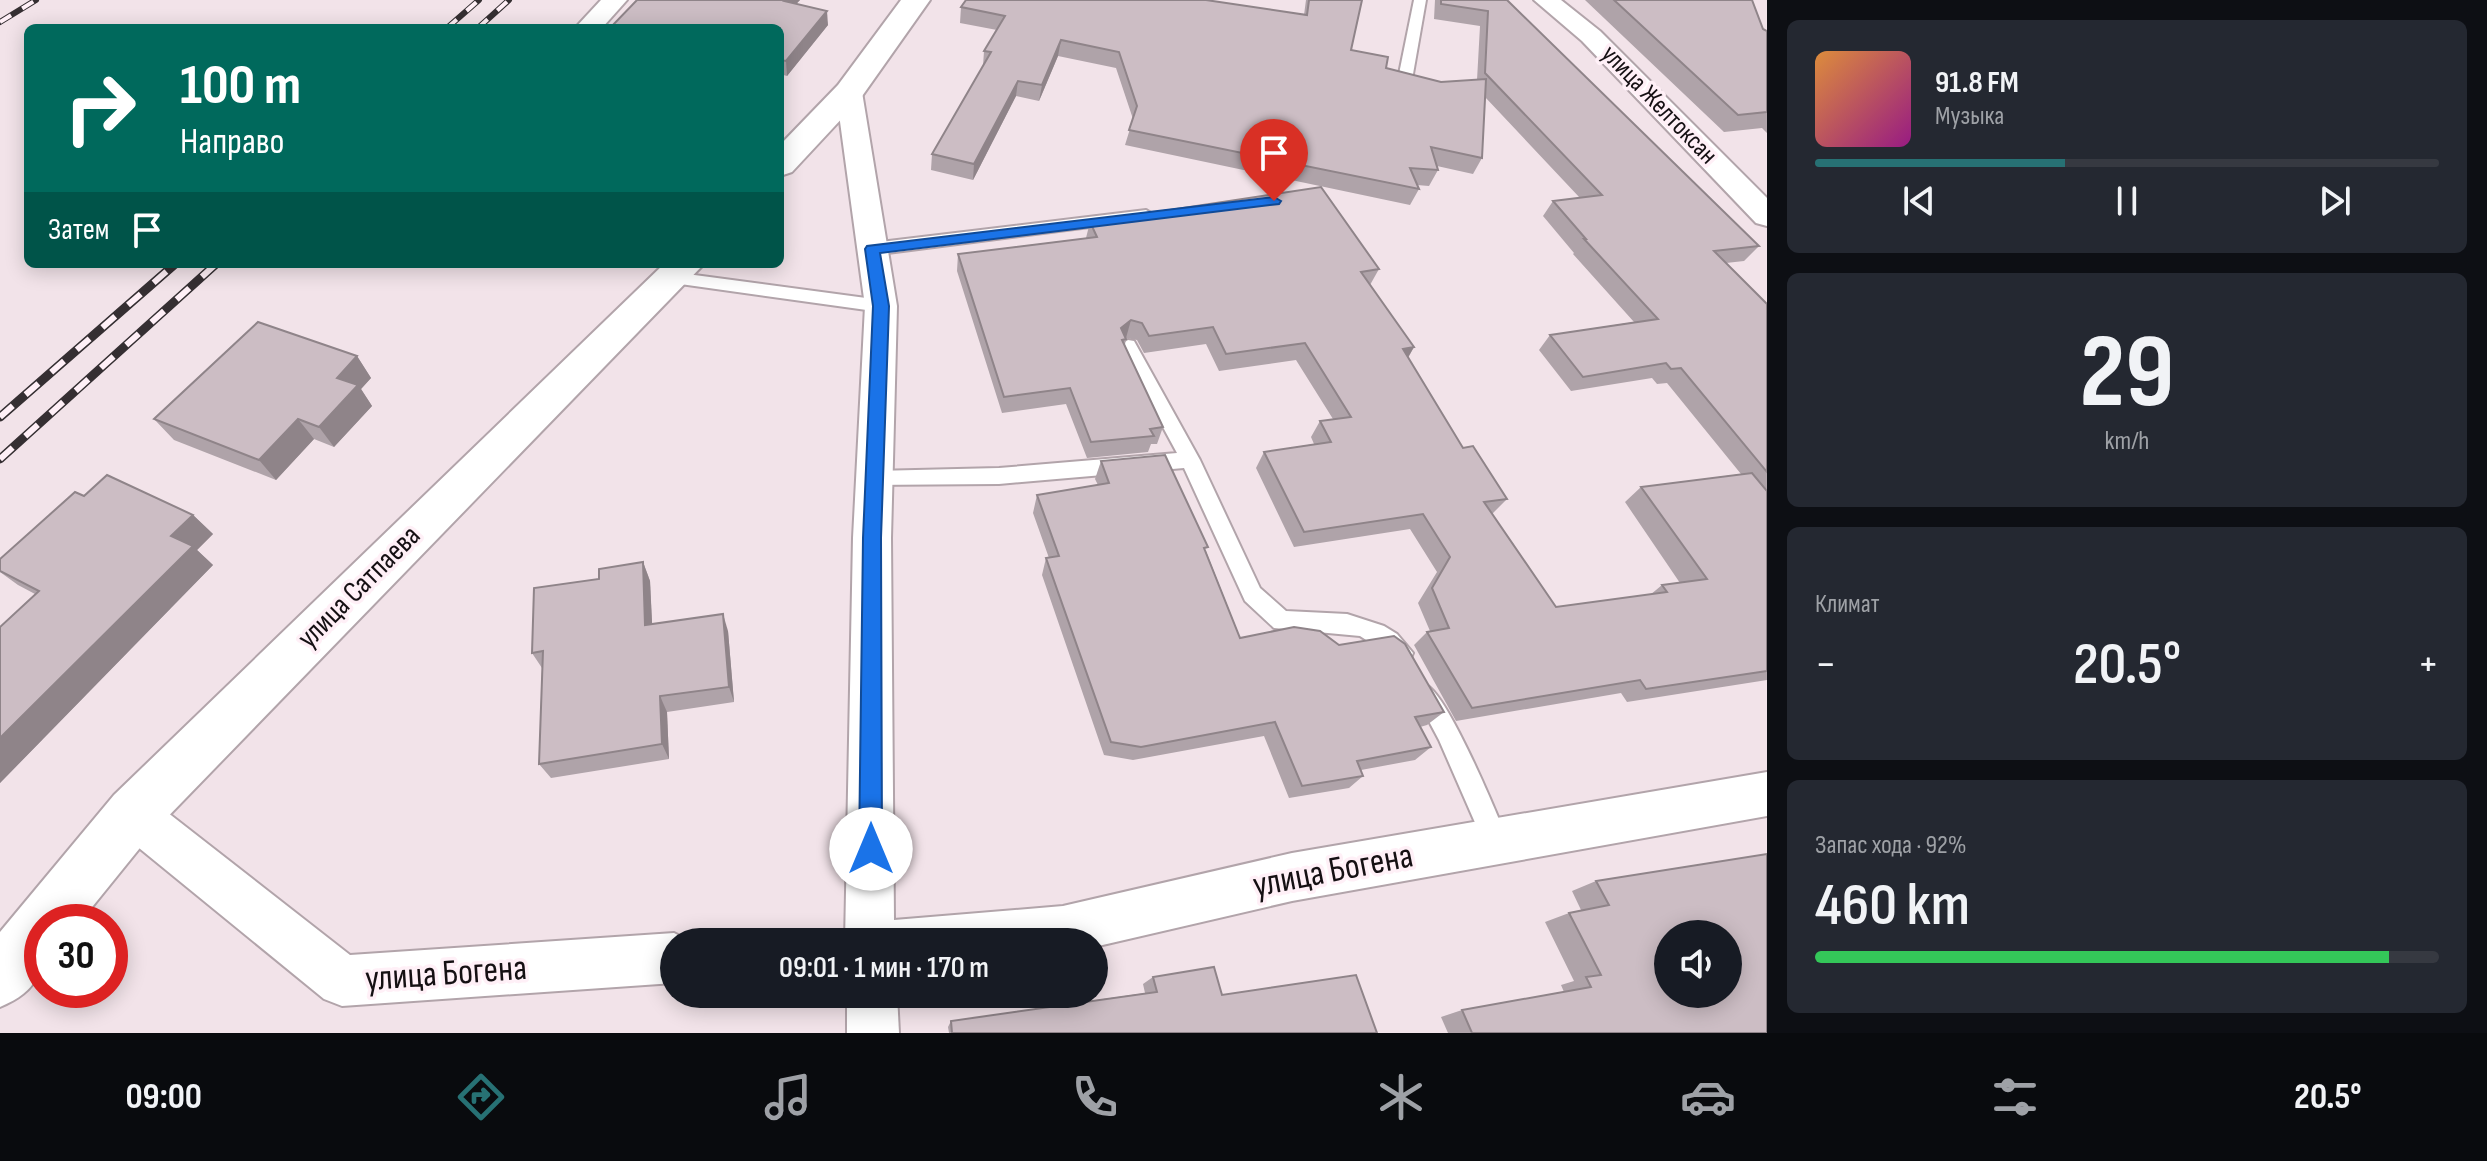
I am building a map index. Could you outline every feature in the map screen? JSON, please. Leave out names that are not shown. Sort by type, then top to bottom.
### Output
[{"type":"street","points":[[592,24],[615,0]]},
{"type":"street","points":[[784,161],[849,92],[916,0]]},
{"type":"street","name":"улица Желтоксан","points":[[1546,0],[1591,36],[1767,216]]},
{"type":"street","points":[[849,92],[881,306],[874,479],[870,928]]},
{"type":"street","name":"улица Сатпаева","points":[[59,904],[133,814],[679,271]]},
{"type":"street","name":"улица Богена","points":[[1072,928],[1292,877],[1767,794]]},
{"type":"street","name":"улица Богена","points":[[133,814],[342,981],[660,959]]},
{"type":"street","name":"улица Сатпаева","points":[[0,978],[24,947]]},
{"type":"street","points":[[872,1008],[873,1033]]},
{"type":"lane","points":[[1406,74],[1420,0]]},
{"type":"lane","points":[[872,249],[1169,212]]},
{"type":"lane","points":[[679,271],[881,306]]},
{"type":"lane","points":[[1128,346],[1190,460],[1252,594],[1282,621],[1322,621],[1371,627],[1401,650],[1447,732],[1496,841]]},
{"type":"lane","points":[[874,479],[999,476],[1190,460]]},
{"type":"building","points":[[637,0],[785,0],[827,11],[786,61],[784,24],[614,24]]},
{"type":"building","points":[[966,0],[1206,0],[1307,15],[1309,0],[1362,0],[1351,50],[1388,57],[1386,68],[1441,82],[1486,79],[1482,158],[1431,147],[1438,170],[1410,168],[1419,189],[1129,130],[1137,106],[1119,52],[1061,40],[1042,85],[1018,81],[974,164],[932,154],[991,52],[984,51],[1005,16],[961,7]]},
{"type":"building","points":[[1441,0],[1507,0],[1759,246],[1714,251],[1767,304],[1767,472],[1681,368],[1671,369],[1666,363],[1583,377],[1550,335],[1658,319],[1553,201],[1602,195],[1485,73],[1488,11],[1441,4]]},
{"type":"building","points":[[1614,0],[1752,0],[1763,29],[1767,31],[1767,112],[1738,115]]},
{"type":"building","points":[[1321,187],[1379,269],[1361,272],[1414,347],[1403,349],[1463,448],[1473,446],[1507,499],[1484,502],[1556,607],[1667,592],[1662,585],[1707,579],[1641,487],[1752,473],[1767,491],[1767,671],[1646,689],[1640,680],[1472,708],[1427,632],[1449,628],[1432,588],[1450,557],[1423,514],[1304,532],[1264,452],[1331,442],[1320,421],[1351,417],[1305,343],[1226,354],[1213,327],[1149,336],[1142,323],[1131,320],[1121,328],[1126,339],[1122,340],[1163,427],[1150,429],[1154,436],[1091,442],[1070,388],[1004,397],[958,254],[1097,237],[1090,222]]},
{"type":"building","points":[[258,322],[357,356],[337,378],[358,385],[319,427],[298,419],[259,460],[154,419]]},
{"type":"building","points":[[1165,455],[1208,547],[1204,548],[1240,638],[1294,627],[1320,631],[1339,645],[1394,636],[1405,644],[1444,712],[1415,717],[1431,747],[1357,761],[1363,776],[1302,786],[1275,722],[1141,747],[1111,742],[1046,558],[1059,556],[1037,495],[1109,483],[1101,461]]},
{"type":"building","points":[[107,475],[193,515],[171,536],[193,546],[0,738],[0,627],[39,591],[0,571],[0,559],[75,492],[84,496]]},
{"type":"building","points":[[643,562],[645,625],[723,614],[729,687],[660,696],[662,744],[539,764],[543,651],[532,653],[534,588],[599,579],[599,569]]},
{"type":"building","points":[[1767,854],[1767,1033],[1472,1033],[1462,1010],[1591,987],[1586,977],[1601,975],[1569,913],[1609,905],[1596,881]]},
{"type":"building","points":[[1214,967],[1222,995],[1356,975],[1377,1033],[952,1033],[951,1021],[1043,1008],[1108,1008],[1108,999],[1157,992],[1153,977]]},
{"type":"railway","points":[[0,22],[36,0]]},
{"type":"railway","points":[[452,24],[479,0]]},
{"type":"railway","points":[[482,24],[509,0]]},
{"type":"railway","points":[[0,417],[170,268]]},
{"type":"railway","points":[[0,459],[212,268]]},
{"type":"route","points":[[871,849],[872,538],[881,306],[872,249],[1274,201]]}]
